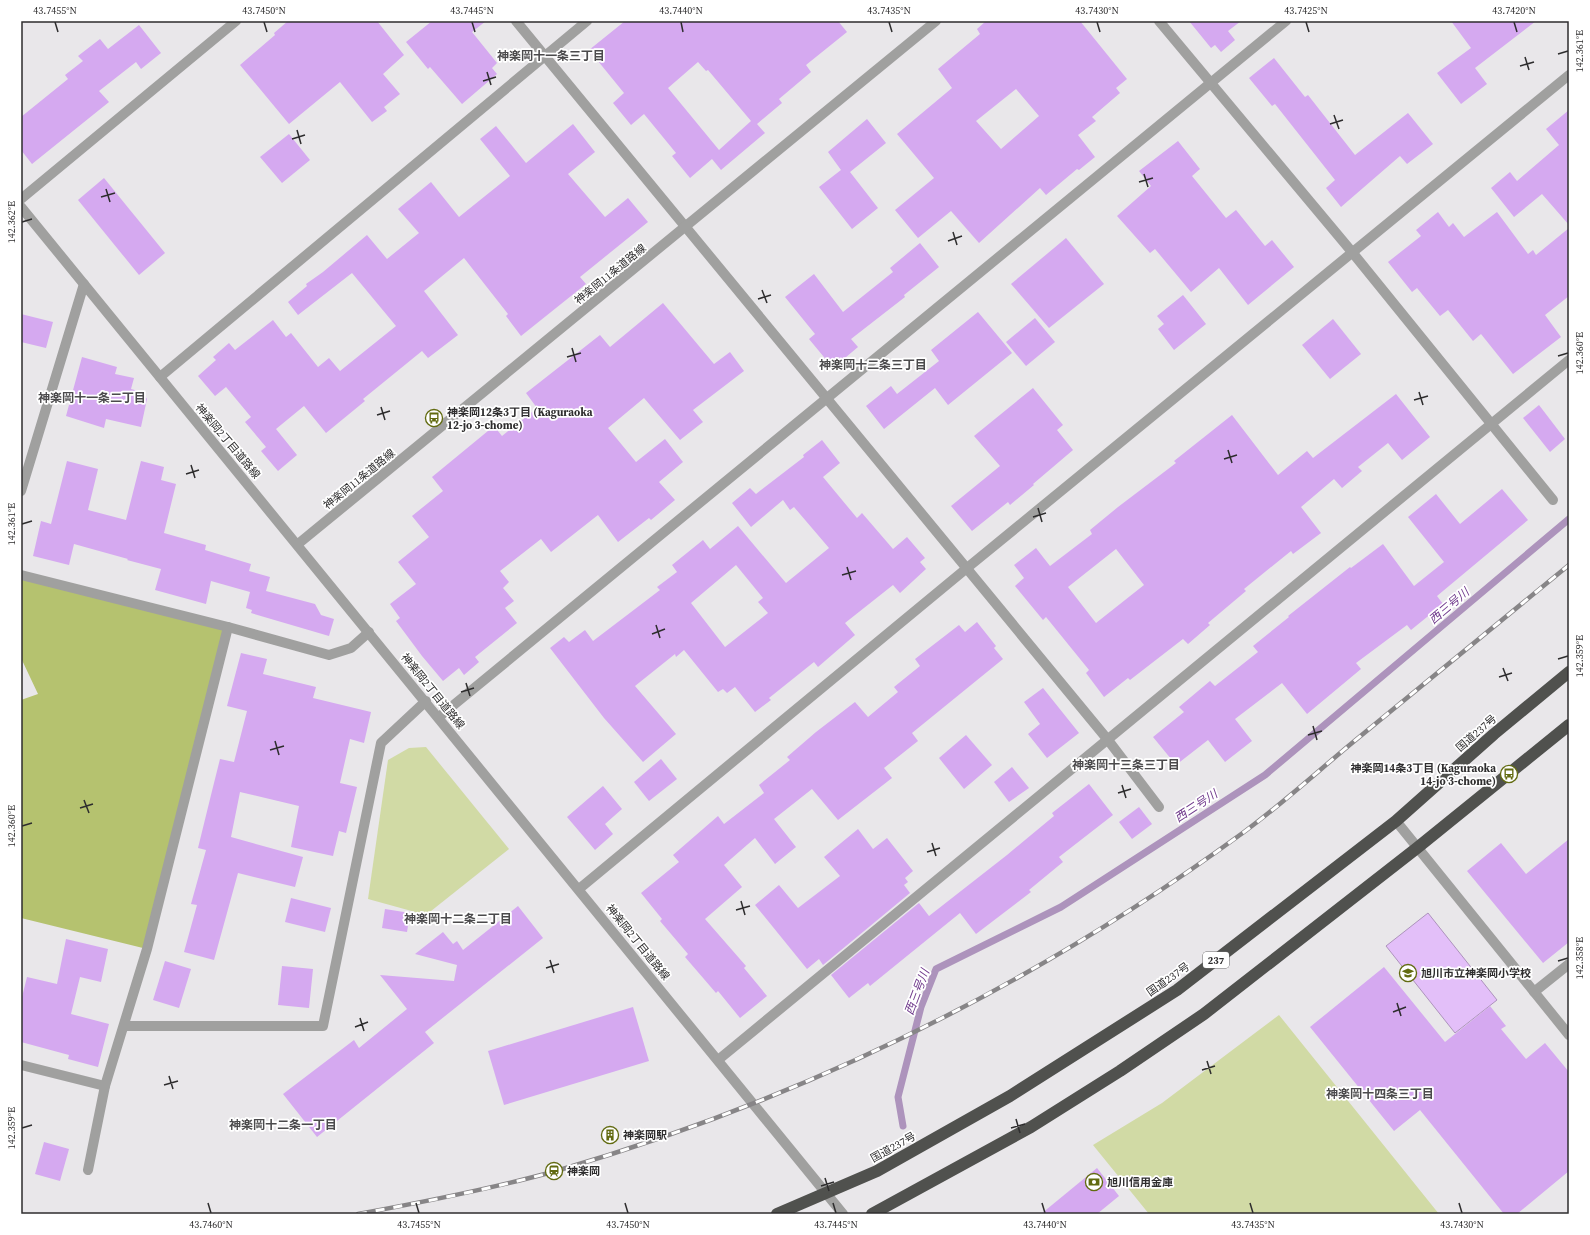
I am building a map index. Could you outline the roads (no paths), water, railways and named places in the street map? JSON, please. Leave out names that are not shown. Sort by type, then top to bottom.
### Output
[{"type":"highway","name":"国道237号","points":[[777,1214],[877,1171],[1010,1096],[1177,990],[1396,821],[1494,734],[1569,672]]},
{"type":"highway","points":[[872,1214],[1031,1127],[1120,1071],[1204,1014],[1417,848],[1569,725]]},
{"type":"street","points":[[21,199],[236,21]]},
{"type":"street","points":[[516,21],[1108,740],[1158,807]]},
{"type":"street","points":[[160,377],[587,21]]},
{"type":"street","name":"神楽岡11条道路線","points":[[298,544],[936,21]]},
{"type":"street","points":[[1159,21],[1352,252],[1553,500]]},
{"type":"street","points":[[439,717],[826,397],[1286,21]]},
{"type":"street","points":[[579,889],[967,568],[1569,75]]},
{"type":"street","name":"神楽岡2丁目道路線","points":[[21,207],[298,544],[843,1214]]},
{"type":"street","points":[[21,491],[84,284]]},
{"type":"street","points":[[718,1060],[1569,360]]},
{"type":"street","points":[[21,575],[228,627],[329,655],[351,648],[369,632]]},
{"type":"street","points":[[88,1170],[105,1086],[149,942],[228,627]]},
{"type":"street","points":[[124,1026],[322,1026],[381,743],[426,701]]},
{"type":"street","points":[[1396,821],[1569,1035]]},
{"type":"street","points":[[1534,992],[1569,964]]},
{"type":"street","points":[[21,1065],[105,1086]]},
{"type":"waterway","name":"西三号川","points":[[903,1126],[898,1097],[921,1007],[936,969],[1061,907],[1265,775],[1569,519]]},
{"type":"railway","points":[[358,1214],[457,1195],[532,1178],[648,1142],[739,1109],[828,1072],[915,1032],[1000,987],[1084,939],[1165,887],[1244,832],[1569,565]]},
{"type":"place","name":"神楽岡12条3丁目 (Kaguraoka 12-jo 3-chome)","points":[[434,418]]},
{"type":"place","name":"神楽岡14条3丁目 (Kaguraoka 14-jo 3-chome)","points":[[1509,774]]},
{"type":"place","name":"旭川市立神楽岡小学校","points":[[1408,973]]},
{"type":"place","name":"神楽岡駅","points":[[610,1135]]},
{"type":"place","name":"神楽岡","points":[[554,1171]]},
{"type":"place","name":"旭川信用金庫","points":[[1094,1182]]},
{"type":"district","name":"神楽岡十一条三丁目","points":[[551,56]]},
{"type":"district","name":"神楽岡十二条三丁目","points":[[873,365]]},
{"type":"district","name":"神楽岡十一条二丁目","points":[[92,398]]},
{"type":"district","name":"神楽岡十三条三丁目","points":[[1126,765]]},
{"type":"district","name":"神楽岡十二条二丁目","points":[[458,919]]},
{"type":"district","name":"神楽岡十四条三丁目","points":[[1380,1094]]},
{"type":"district","name":"神楽岡十二条一丁目","points":[[283,1125]]}]
